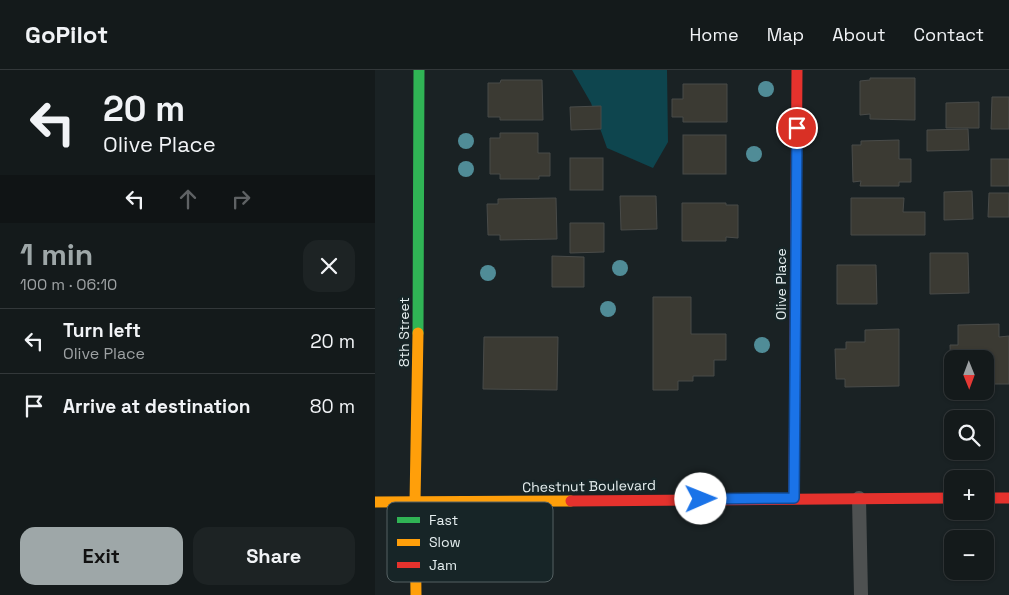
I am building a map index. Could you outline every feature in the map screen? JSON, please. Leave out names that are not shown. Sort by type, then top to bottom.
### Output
[{"type":"street","name":"8th Street","points":[[415,502],[419,378],[419,70]]},
{"type":"street","name":"Olive Place","points":[[794,498],[797,70]]},
{"type":"street","name":"Chestnut Boulevard","points":[[375,502],[944,498]]},
{"type":"street","points":[[994,498],[1009,498]]},
{"type":"street","name":"8th Street","points":[[417,582],[417,595]]},
{"type":"lane","points":[[859,498],[861,595]]},
{"type":"shaded area","points":[[572,70],[667,70],[668,142],[653,168],[607,148],[591,103]]},
{"type":"building","points":[[870,78],[915,78],[915,120],[870,119],[870,114],[860,115],[860,81],[870,80]]},
{"type":"building","points":[[501,80],[542,80],[543,120],[500,120],[500,117],[488,117],[488,83],[500,83]]},
{"type":"building","points":[[683,84],[727,84],[727,122],[683,122],[683,117],[672,117],[672,99],[683,99]]},
{"type":"building","points":[[992,97],[1009,97],[1009,129],[991,129]]},
{"type":"building","points":[[979,102],[979,128],[946,128],[946,103]]},
{"type":"building","points":[[601,106],[601,129],[571,130],[570,107]]},
{"type":"building","points":[[968,129],[969,150],[927,151],[927,130]]},
{"type":"building","points":[[500,133],[538,133],[538,153],[550,153],[550,176],[539,176],[539,179],[500,179],[500,174],[490,174],[490,138],[500,138]]},
{"type":"building","points":[[683,135],[726,135],[726,174],[683,174]]},
{"type":"building","points":[[899,140],[899,159],[911,159],[911,182],[899,182],[899,186],[860,186],[861,181],[853,182],[852,145],[861,145],[861,141]]},
{"type":"building","points":[[570,158],[603,158],[603,190],[570,190]]},
{"type":"building","points":[[991,159],[1009,159],[1009,186],[991,186]]},
{"type":"building","points":[[972,191],[973,219],[944,220],[944,192]]},
{"type":"building","points":[[989,193],[1009,193],[1009,217],[988,217]]},
{"type":"building","points":[[620,196],[656,196],[657,229],[621,230]]},
{"type":"building","points":[[556,198],[557,239],[500,240],[500,235],[488,235],[487,204],[498,204],[498,199]]},
{"type":"building","points":[[851,198],[904,198],[903,212],[925,212],[925,235],[851,235]]},
{"type":"building","points":[[682,203],[726,203],[726,205],[738,205],[738,238],[726,237],[726,241],[682,241]]},
{"type":"building","points":[[570,223],[604,223],[604,252],[570,253]]},
{"type":"building","points":[[930,253],[968,253],[969,293],[930,294]]},
{"type":"building","points":[[552,256],[584,257],[584,287],[552,287]]},
{"type":"building","points":[[837,265],[876,265],[877,304],[837,304]]},
{"type":"building","points":[[653,297],[691,297],[691,334],[726,334],[726,360],[714,360],[714,376],[693,376],[693,381],[678,381],[678,390],[653,390]]},
{"type":"building","points":[[999,324],[999,337],[1009,336],[1009,384],[994,384],[994,350],[950,350],[950,345],[958,345],[958,325]]},
{"type":"building","points":[[899,329],[899,386],[845,387],[845,379],[836,379],[835,349],[846,349],[846,342],[865,342],[865,330]]},
{"type":"building","points":[[484,337],[558,337],[557,390],[483,389]]},
{"type":"traffic: fast","points":[[418,333],[419,70]]},
{"type":"traffic: slow","points":[[415,502],[418,333]]},
{"type":"traffic: slow","points":[[375,502],[571,501]]},
{"type":"traffic: slow","points":[[416,582],[416,595]]},
{"type":"traffic: jam","points":[[794,498],[797,70]]},
{"type":"traffic: jam","points":[[571,501],[944,498]]},
{"type":"traffic: jam","points":[[994,498],[1009,498]]},
{"type":"route","points":[[701,499],[794,498],[797,128]]}]
